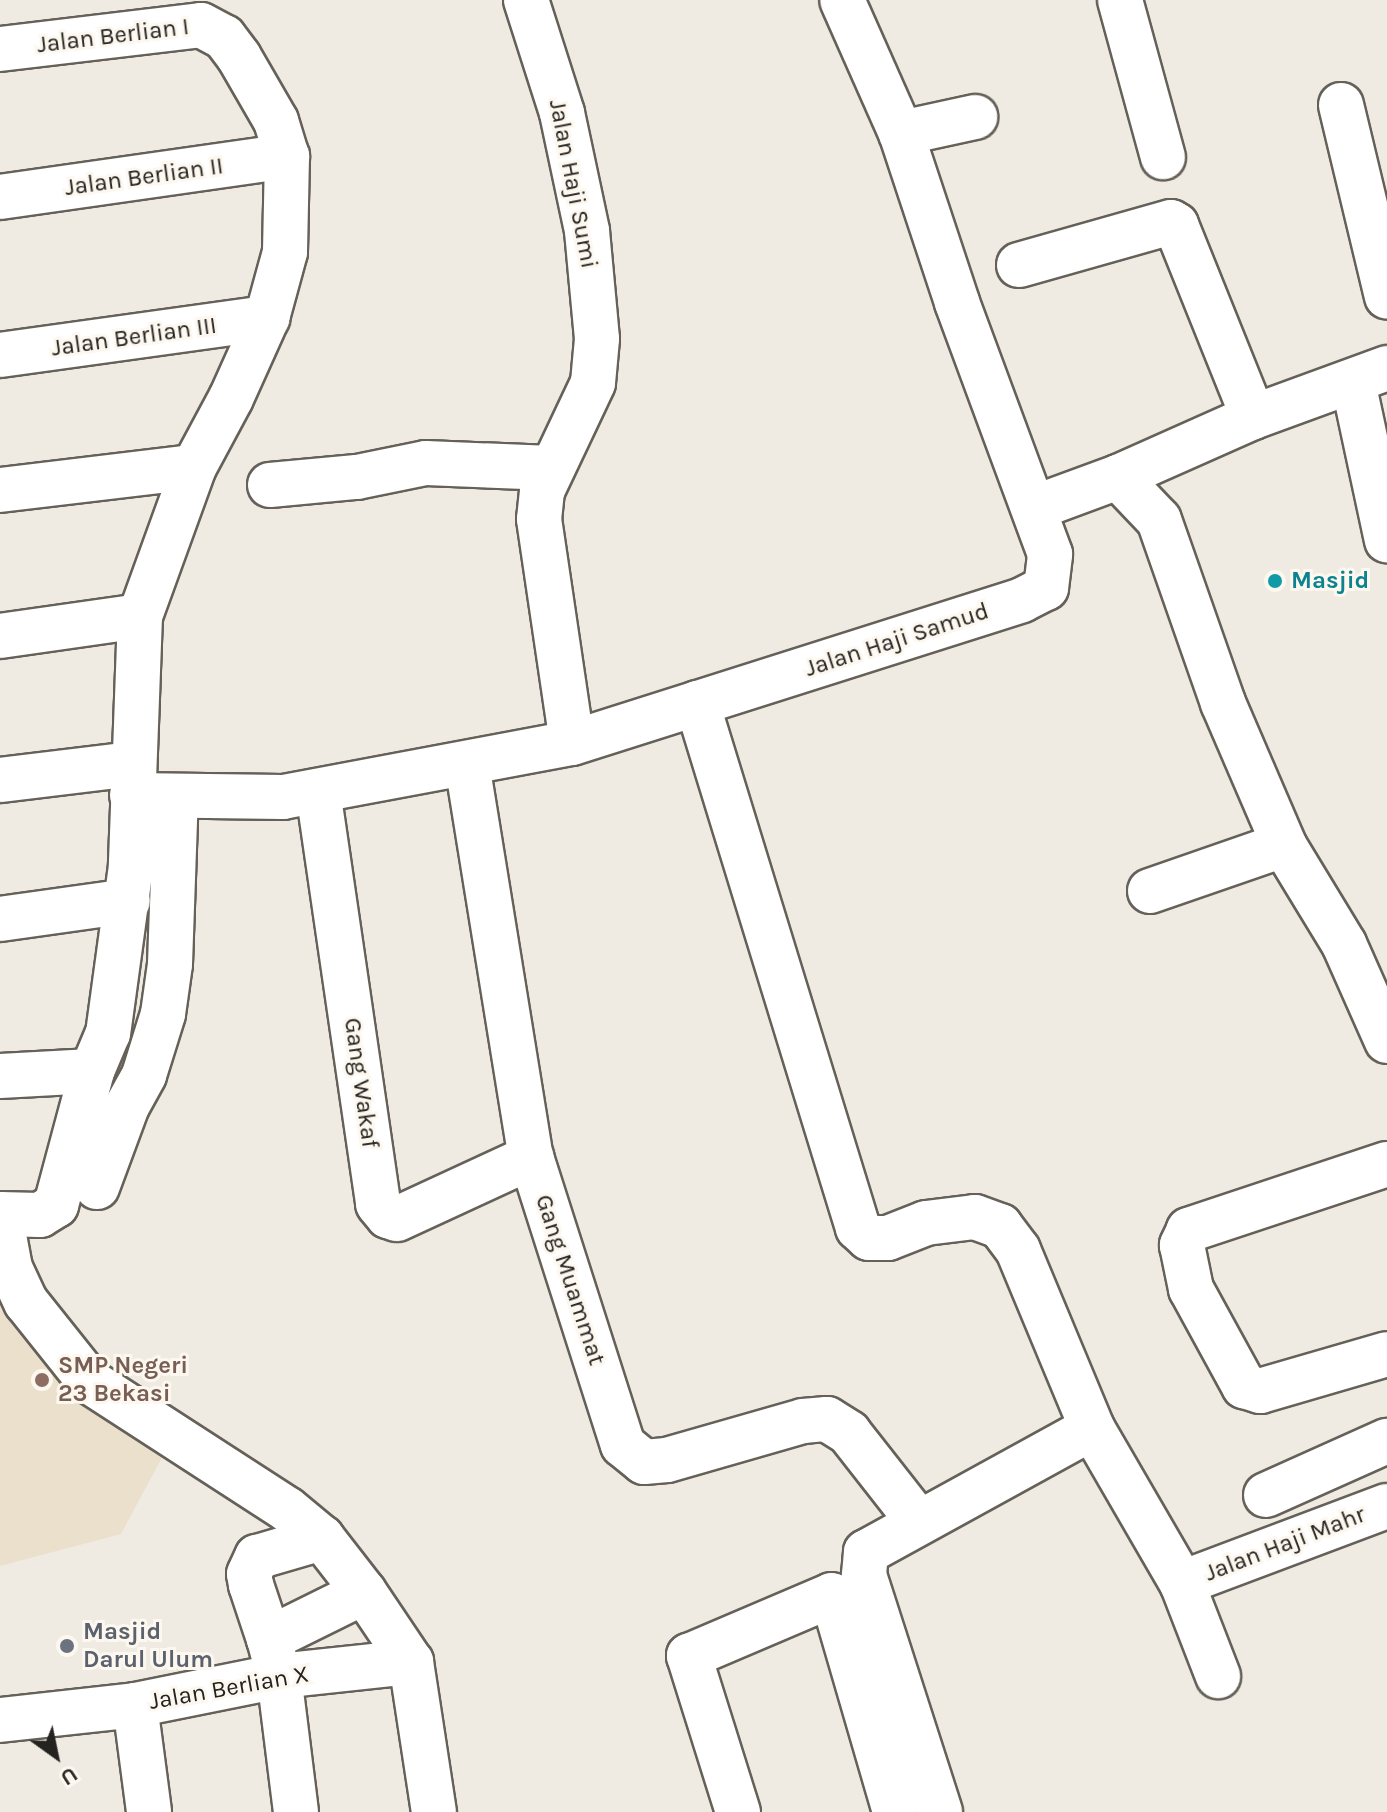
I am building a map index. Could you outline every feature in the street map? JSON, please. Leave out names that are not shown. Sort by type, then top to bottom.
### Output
[{"type":"street","name":"Jalan Haji Sumi","points":[[526,0],[562,113],[587,231],[597,339],[593,383],[542,491],[539,519],[572,743]]},
{"type":"street","name":"Jalan Haji Samud","points":[[0,780],[132,780],[176,796],[283,797],[467,764],[572,743],[1022,600],[1046,588],[1050,554],[957,302],[901,133],[842,0]]},
{"type":"street","points":[[1120,0],[1163,157]]},
{"type":"street","name":"Jalan Berlian I","points":[[0,49],[201,25],[224,37],[276,121],[287,156]]},
{"type":"street","points":[[1341,105],[1387,297]]},
{"type":"street","points":[[901,133],[975,117]]},
{"type":"street","points":[[287,156],[285,252],[267,318],[231,398],[194,467],[140,616],[128,901],[100,1052],[56,1205],[40,1215],[0,1214],[10,1268],[26,1302],[89,1381],[287,1509],[322,1538],[364,1592],[411,1662],[434,1812]]},
{"type":"street","name":"Jalan Berlian II","points":[[0,197],[287,156]]},
{"type":"street","points":[[1019,265],[1171,222],[1176,225],[1253,417]]},
{"type":"street","name":"Jalan Berlian III","points":[[0,355],[267,318]]},
{"type":"street","points":[[1034,508],[1118,477],[1253,417],[1370,375],[1387,540]]},
{"type":"street","points":[[270,485],[357,477],[426,463],[552,468]]},
{"type":"street","points":[[0,490],[194,467]]},
{"type":"street","points":[[1118,477],[1159,520],[1223,703],[1285,847],[1344,944],[1387,1041]]},
{"type":"street","points":[[0,636],[140,616]]},
{"type":"street","points":[[697,703],[858,1228],[869,1238],[878,1238],[926,1223],[975,1217],[1000,1226],[1018,1250],[1092,1428],[1182,1583],[1218,1676]]},
{"type":"street","name":"Gang Muammat","points":[[467,764],[531,1157],[623,1445],[644,1462],[667,1460],[803,1421],[827,1419],[849,1433],[918,1521]]},
{"type":"street","name":"Gang Wakaf","points":[[318,791],[378,1204],[388,1216],[397,1219],[531,1157]]},
{"type":"street","points":[[97,1187],[127,1106],[144,1075],[163,1014],[170,964],[176,796]]},
{"type":"street","points":[[1150,891],[1285,847]]},
{"type":"street","points":[[0,919],[128,901]]},
{"type":"street","points":[[0,1076],[100,1052],[128,1037],[170,964]]},
{"type":"street","points":[[1387,1164],[1189,1230],[1182,1245],[1191,1289],[1239,1382],[1244,1386],[1260,1391],[1387,1354]]},
{"type":"street","points":[[940,1812],[864,1575],[866,1552],[1092,1428]]},
{"type":"street","points":[[1266,1495],[1387,1441]]},
{"type":"street","name":"Jalan Haji Mahr","points":[[1182,1583],[1387,1506]]},
{"type":"street","points":[[296,1812],[274,1658],[249,1574],[257,1557],[322,1538]]},
{"type":"street","points":[[274,1658],[364,1592]]},
{"type":"street","points":[[738,1812],[689,1656],[832,1595],[895,1812]]},
{"type":"street","name":"Jalan Berlian X","points":[[0,1720],[135,1705],[274,1658],[411,1662]]},
{"type":"street","points":[[135,1705],[149,1812]]},
{"type":"shaded area","name":"SMP Negeri 23 Bekasi","points":[[0,1304],[1,1309],[166,1450],[121,1534],[0,1566]]},
{"type":"place","name":"Masjid","points":[[1275,581]]},
{"type":"place","name":"SMP Negeri 23 Bekasi","points":[[42,1380]]},
{"type":"place","name":"Masjid Darul Ulum","points":[[67,1646]]}]
